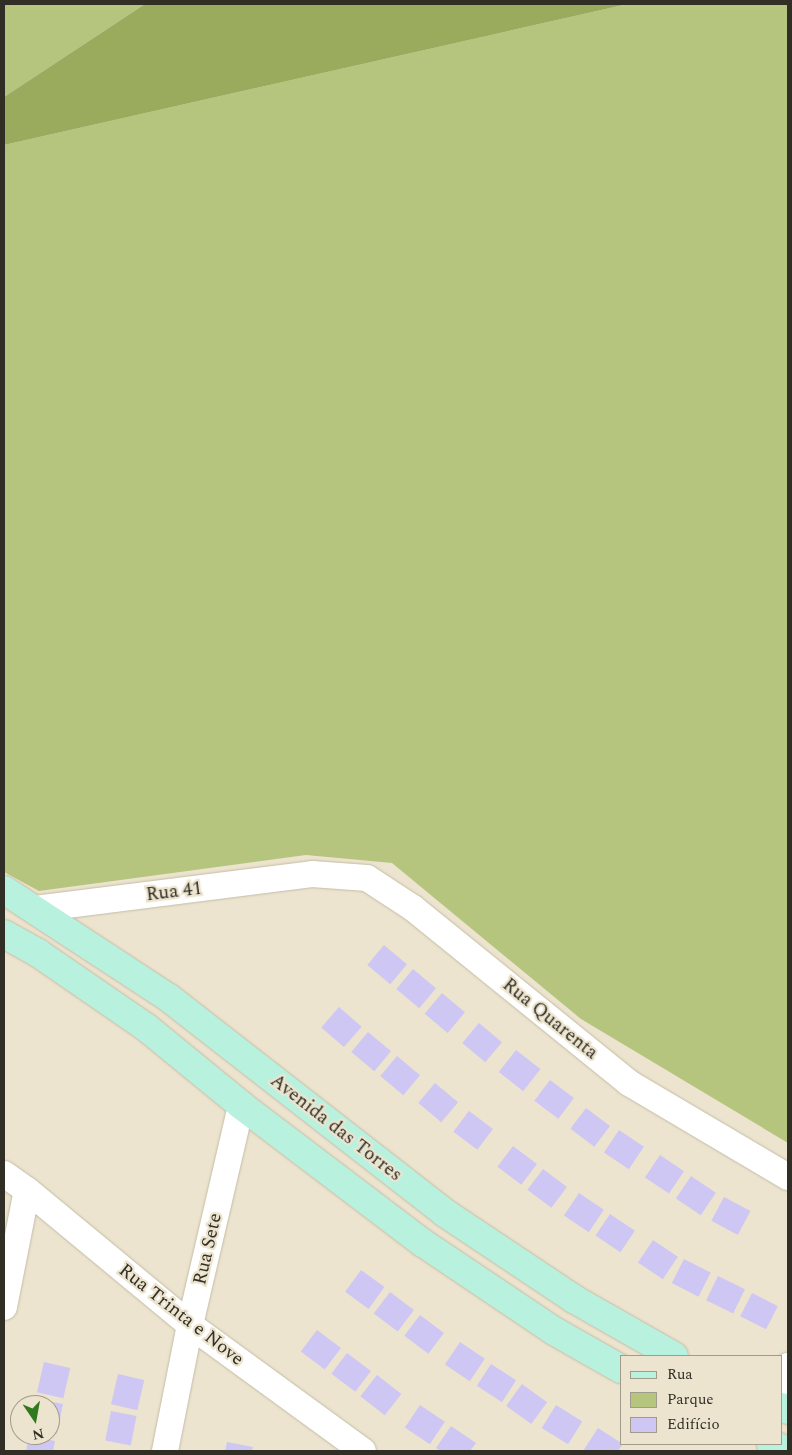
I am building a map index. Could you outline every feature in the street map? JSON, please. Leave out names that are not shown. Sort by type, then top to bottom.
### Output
[{"type":"main road","name":"Avenida das Torres","points":[[4,890],[169,998],[445,1213],[574,1299],[672,1355]]},
{"type":"main road","name":"Avenida das Torres","points":[[4,934],[38,953],[147,1028],[241,1105],[423,1243],[554,1331],[620,1368]]},
{"type":"street","name":"Rua 41","points":[[35,909],[312,874]]},
{"type":"street","name":"Rua Quarenta","points":[[312,874],[367,878],[413,908],[629,1083],[788,1177]]},
{"type":"street","name":"Rua Sete","points":[[165,1451],[190,1325],[241,1105]]},
{"type":"street","name":"Rua Trinta e Nove","points":[[4,1174],[27,1190],[190,1325],[363,1451]]},
{"type":"street","points":[[4,1307],[27,1190]]},
{"type":"street","points":[[782,1398],[788,1366]]},
{"type":"green space","points":[[4,4],[145,4],[4,97]]},
{"type":"green space","points":[[145,4],[628,4],[4,145],[4,97]]},
{"type":"green space","points":[[628,4],[788,4],[788,1143],[581,1019],[392,863],[306,855],[39,891],[4,872],[4,145]]},
{"type":"building","points":[[384,945],[407,964],[390,984],[367,965]]},
{"type":"building","points":[[413,969],[436,988],[419,1008],[396,989]]},
{"type":"building","points":[[442,993],[465,1012],[448,1033],[425,1014]]},
{"type":"building","points":[[339,1007],[362,1027],[344,1047],[321,1027]]},
{"type":"building","points":[[479,1023],[502,1042],[485,1062],[462,1043]]},
{"type":"building","points":[[368,1032],[391,1051],[374,1071],[351,1052]]},
{"type":"building","points":[[516,1050],[540,1069],[523,1091],[499,1072]]},
{"type":"building","points":[[397,1056],[420,1075],[403,1095],[380,1076]]},
{"type":"building","points":[[550,1080],[574,1098],[558,1119],[534,1101]]},
{"type":"building","points":[[435,1083],[458,1102],[441,1122],[418,1103]]},
{"type":"building","points":[[586,1108],[610,1126],[594,1147],[570,1129]]},
{"type":"building","points":[[469,1111],[493,1129],[477,1150],[453,1132]]},
{"type":"building","points":[[619,1130],[644,1147],[629,1169],[604,1152]]},
{"type":"building","points":[[513,1146],[537,1164],[521,1185],[497,1167]]},
{"type":"building","points":[[660,1155],[684,1171],[669,1194],[645,1177]]},
{"type":"building","points":[[543,1169],[567,1187],[551,1208],[527,1190]]},
{"type":"building","points":[[691,1176],[716,1193],[701,1215],[676,1198]]},
{"type":"building","points":[[579,1193],[604,1210],[589,1232],[564,1215]]},
{"type":"building","points":[[724,1197],[750,1211],[738,1235],[711,1221]]},
{"type":"building","points":[[610,1214],[635,1231],[620,1252],[595,1236]]},
{"type":"building","points":[[653,1240],[678,1257],[663,1279],[638,1262]]},
{"type":"building","points":[[684,1259],[711,1273],[698,1297],[672,1283]]},
{"type":"building","points":[[361,1270],[384,1287],[369,1309],[345,1292]]},
{"type":"building","points":[[718,1276],[745,1289],[733,1313],[706,1300]]},
{"type":"building","points":[[390,1292],[414,1310],[398,1332],[374,1314]]},
{"type":"building","points":[[752,1293],[778,1306],[766,1329],[740,1316]]},
{"type":"building","points":[[420,1315],[444,1333],[428,1354],[404,1336]]},
{"type":"building","points":[[317,1330],[341,1348],[325,1370],[301,1352]]},
{"type":"building","points":[[460,1342],[485,1359],[470,1381],[445,1364]]},
{"type":"building","points":[[347,1353],[371,1371],[355,1392],[331,1374]]},
{"type":"building","points":[[44,1362],[70,1368],[63,1398],[60,1398],[60,1395],[37,1392]]},
{"type":"building","points":[[491,1364],[516,1380],[502,1402],[477,1386]]},
{"type":"building","points":[[118,1374],[144,1380],[137,1410],[111,1404]]},
{"type":"building","points":[[377,1375],[401,1394],[385,1415],[360,1396]]},
{"type":"building","points":[[522,1384],[547,1402],[531,1424],[506,1406]]},
{"type":"building","points":[[60,1403],[63,1404],[60,1419]]},
{"type":"building","points":[[420,1405],[445,1422],[430,1444],[405,1427]]},
{"type":"building","points":[[556,1405],[582,1421],[568,1444],[542,1428]]},
{"type":"building","points":[[111,1411],[137,1416],[131,1445],[105,1440]]},
{"type":"building","points":[[451,1426],[476,1443],[470,1451],[440,1451],[436,1448]]},
{"type":"building","points":[[598,1428],[622,1445],[618,1451],[583,1451]]},
{"type":"building","points":[[227,1442],[253,1447],[252,1451],[225,1451]]},
{"type":"building","points":[[27,1445],[54,1445],[53,1451],[26,1451]]}]
